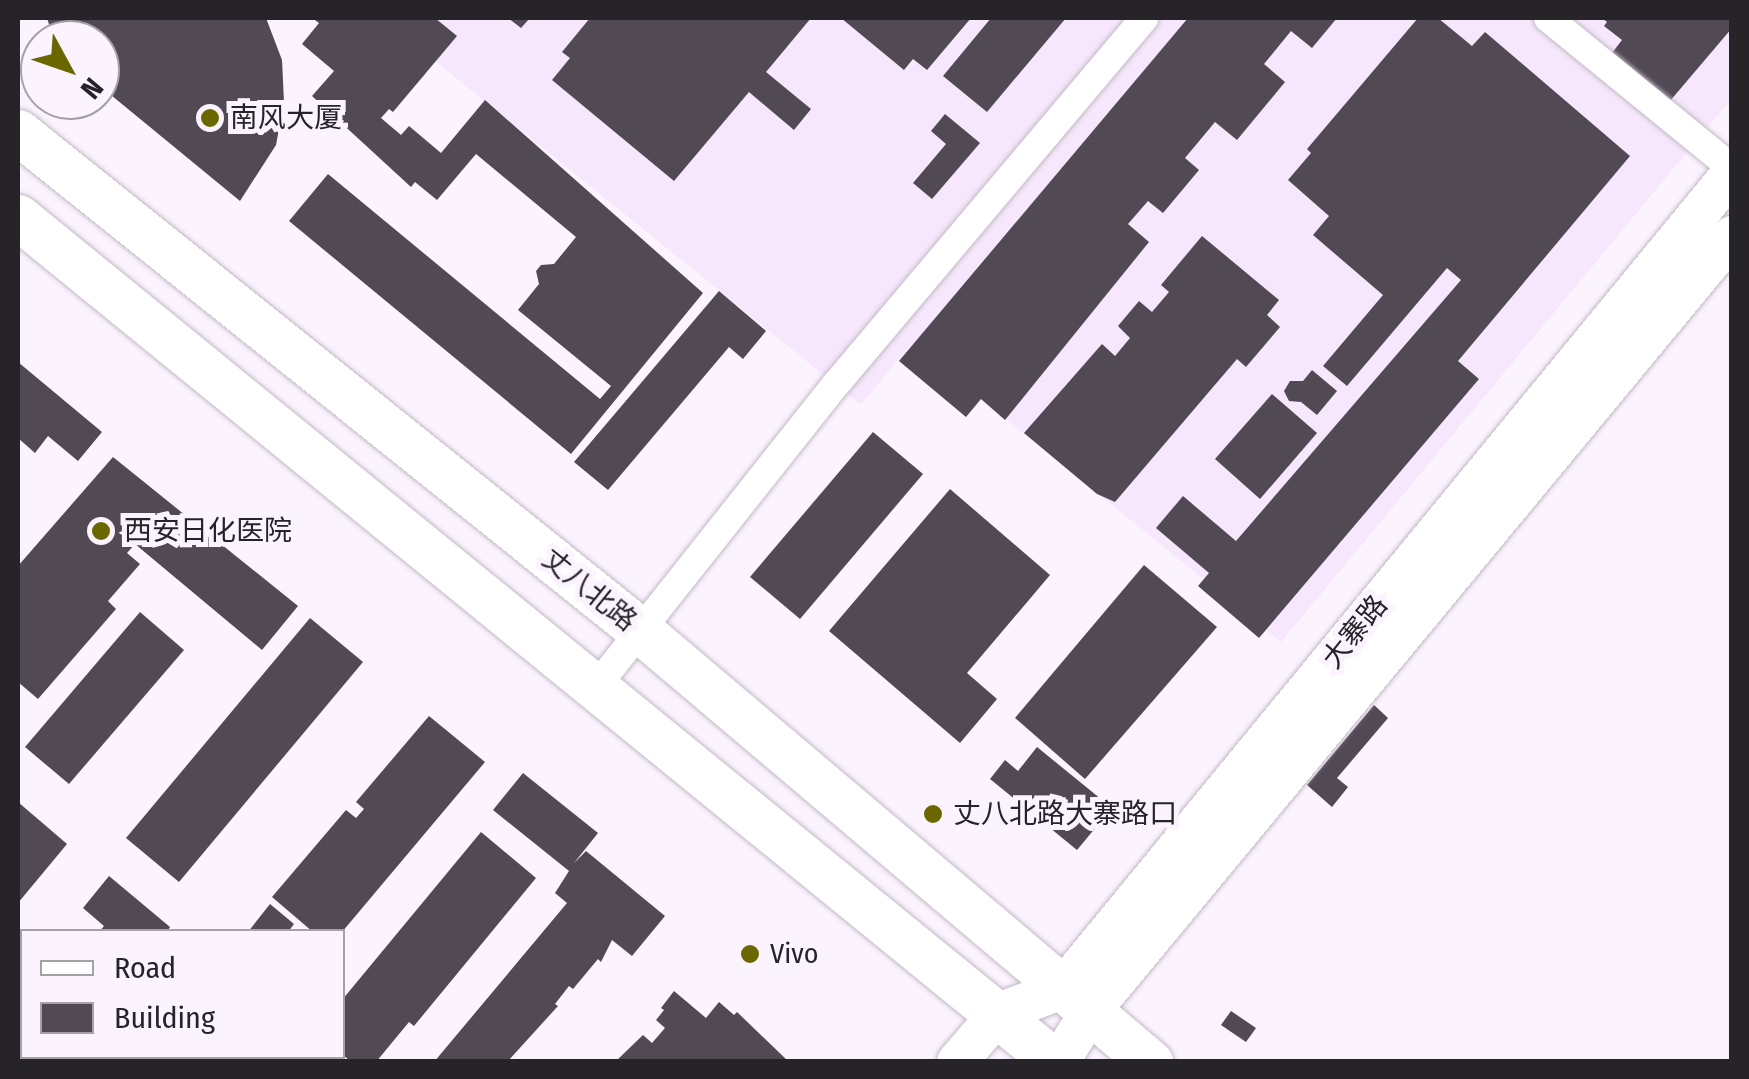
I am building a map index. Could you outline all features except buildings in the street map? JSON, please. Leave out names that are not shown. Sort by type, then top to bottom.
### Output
[{"type":"main road","name":"丈八北路","points":[[18,132],[642,632],[1150,1062]]},
{"type":"main road","name":"大寨路","points":[[1057,1062],[1076,1000],[1732,171]]},
{"type":"main road","points":[[18,216],[1057,1062]]},
{"type":"main road","name":"大寨路","points":[[957,1062],[999,1013],[1076,1000],[1732,236]]},
{"type":"street","points":[[595,688],[838,383],[1144,18]]},
{"type":"street","points":[[1548,18],[1732,171]]},
{"type":"shaded area","points":[[382,18],[1731,18],[1731,99],[1281,642],[912,343],[861,405]]},
{"type":"place","name":"南风大厦","points":[[210,118]]},
{"type":"place","name":"西安日化医院","points":[[101,531]]},
{"type":"place","name":"丈八北路大寨路口","points":[[933,814]]},
{"type":"place","name":"Vivo","points":[[750,954]]}]
